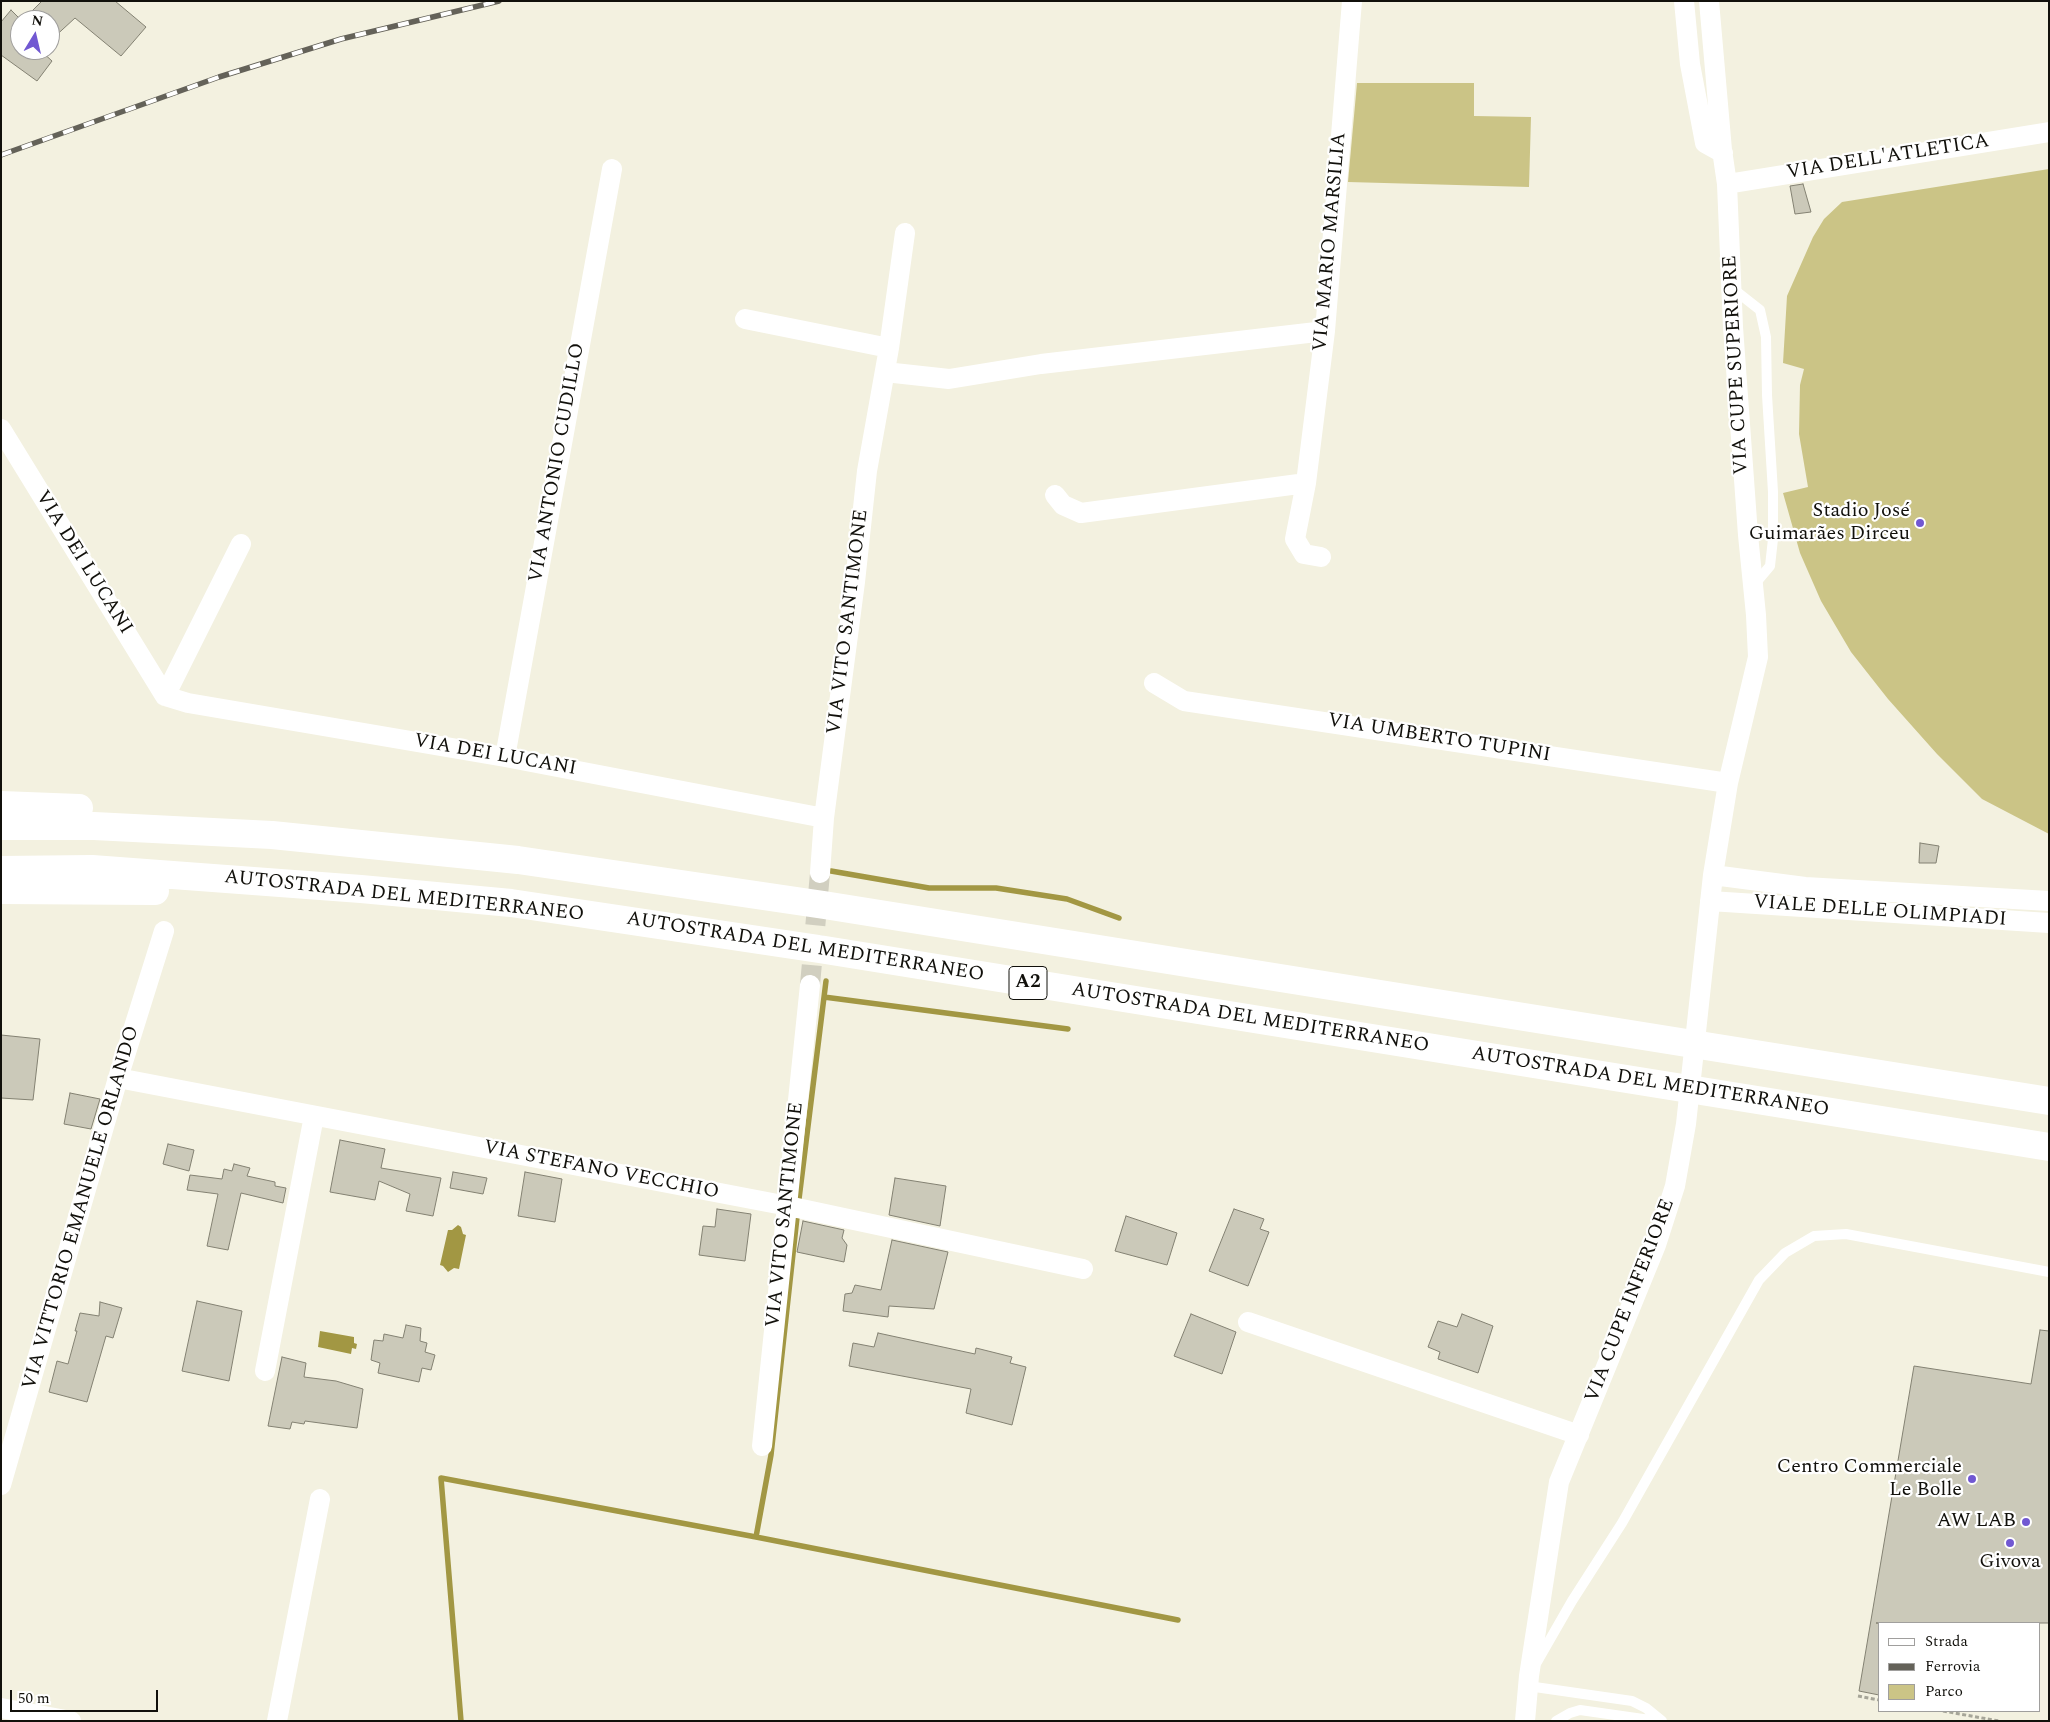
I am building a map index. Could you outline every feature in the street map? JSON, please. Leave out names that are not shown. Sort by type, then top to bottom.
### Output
[{"type":"highway","points":[[1,805],[189,812],[272,835]]},
{"type":"highway","name":"A2","points":[[1,826],[94,826],[272,835],[518,860],[814,903],[2049,1101]]},
{"type":"highway","name":"AUTOSTRADA DEL MEDITERRANEO","points":[[1,870],[92,869],[511,903],[819,949],[2049,1147]]},
{"type":"highway","points":[[1,890],[196,891],[264,882]]},
{"type":"street","name":"VIA MARIO MARSILIA","points":[[1321,556],[1304,554],[1295,539],[1306,483],[1325,331],[1352,1]]},
{"type":"street","points":[[1684,1],[1690,64],[1705,144],[1723,153]]},
{"type":"street","name":"VIA CUPE SUPERIORE","points":[[1709,1],[1727,184],[1746,516],[1758,658],[1728,783],[1713,875]]},
{"type":"street","name":"VIA DELL'ATLETICA","points":[[1727,184],[2049,132]]},
{"type":"street","name":"VIA ANTONIO CUDILLO","points":[[505,756],[612,169]]},
{"type":"street","name":"VIA VITO SANTIMONE","points":[[820,873],[824,818],[855,582],[867,471],[889,348],[905,233]]},
{"type":"street","points":[[746,319],[889,348]]},
{"type":"street","points":[[885,372],[949,379],[1041,364],[1325,331]]},
{"type":"street","name":"VIA DEI LUCANI","points":[[1,429],[166,696],[188,703],[505,756],[824,818]]},
{"type":"street","points":[[1055,495],[1063,505],[1081,513],[1306,483]]},
{"type":"street","points":[[166,696],[241,544]]},
{"type":"street","name":"VIA UMBERTO TUPINI","points":[[1154,683],[1184,701],[1728,783]]},
{"type":"street","name":"VIALE DELLE OLIMPIADI","points":[[1713,875],[1805,887],[2049,901]]},
{"type":"street","name":"VIA CUPE INFERIORE","points":[[1525,1721],[1529,1681],[1559,1482],[1656,1245],[1675,1186],[1686,1124],[1713,875]]},
{"type":"street","name":"VIALE DELLE OLIMPIADI","points":[[1710,901],[1833,918],[2049,923]]},
{"type":"street","name":"VIA VITTORIO EMANUELE ORLANDO","points":[[1,1485],[118,1078],[164,931]]},
{"type":"street","name":"VIA VITO SANTIMONE","points":[[762,1446],[810,985]]},
{"type":"street","name":"VIA STEFANO VECCHIO","points":[[118,1078],[788,1206],[1082,1269]]},
{"type":"street","points":[[265,1371],[314,1116]]},
{"type":"street","points":[[1248,1322],[1579,1435]]},
{"type":"street","points":[[277,1721],[320,1499]]},
{"type":"street","points":[[1,1708],[72,1721]]},
{"type":"lane","points":[[1732,287],[1760,310],[1766,338],[1767,395],[1773,492],[1772,539],[1770,566],[1753,586]]},
{"type":"lane","points":[[1662,1721],[1646,1708],[1632,1701],[1529,1681],[1572,1601],[1622,1522],[1759,1280],[1785,1253],[1814,1236],[1846,1234],[2049,1272]]},
{"type":"lane","points":[[1556,1721],[1580,1710],[1658,1721]]},
{"type":"path","points":[[1858,1696],[1878,1700]]},
{"type":"path","points":[[1948,1712],[2000,1721]]},
{"type":"green space","points":[[1357,83],[1474,83],[1474,116],[1531,117],[1529,187],[1348,182]]},
{"type":"green space","name":"Stadio José Guimarães Dirceu","points":[[2049,169],[2049,834],[1982,799],[1937,754],[1888,699],[1851,652],[1821,601],[1800,553],[1783,493],[1808,487],[1799,434],[1800,385],[1804,369],[1783,363],[1787,296],[1813,237],[1824,219],[1842,202]]},
{"type":"shaded area","points":[[458,1225],[461,1227],[463,1234],[466,1235],[459,1269],[454,1268],[448,1272],[440,1265],[448,1230],[452,1230]]},
{"type":"shaded area","points":[[320,1331],[354,1337],[354,1343],[357,1344],[356,1349],[352,1348],[351,1354],[318,1347]]},
{"type":"building","points":[[42,1],[115,1],[146,27],[121,56],[75,18],[60,32],[60,10],[33,10]]},
{"type":"building","points":[[10,11],[10,60],[52,61],[37,81],[1,55],[1,22]]},
{"type":"building","points":[[1803,184],[1811,212],[1795,214],[1790,186]]},
{"type":"building","points":[[1920,843],[1939,846],[1936,863],[1919,863]]},
{"type":"building","points":[[1,1035],[40,1039],[33,1100],[1,1098]]},
{"type":"building","points":[[70,1093],[100,1099],[91,1129],[64,1124]]},
{"type":"building","points":[[340,1140],[385,1149],[381,1168],[441,1178],[433,1216],[406,1211],[410,1194],[379,1181],[375,1200],[330,1192]]},
{"type":"building","points":[[168,1144],[194,1150],[189,1171],[163,1164]]},
{"type":"building","points":[[234,1164],[250,1168],[247,1176],[275,1182],[275,1186],[286,1188],[283,1203],[241,1193],[228,1250],[207,1246],[218,1194],[187,1190],[190,1175],[222,1179],[224,1169],[232,1171]]},
{"type":"building","points":[[453,1172],[487,1178],[483,1194],[450,1188]]},
{"type":"building","points":[[525,1172],[562,1179],[555,1222],[518,1216]]},
{"type":"building","points":[[895,1178],[946,1186],[940,1226],[889,1215]]},
{"type":"building","points":[[717,1209],[751,1214],[745,1261],[699,1255],[703,1226],[715,1227]]},
{"type":"building","points":[[1234,1209],[1264,1219],[1260,1229],[1269,1232],[1248,1286],[1209,1271]]},
{"type":"building","points":[[1126,1216],[1177,1233],[1167,1265],[1115,1251]]},
{"type":"building","points":[[803,1221],[844,1230],[842,1238],[847,1245],[844,1262],[797,1252]]},
{"type":"building","points":[[892,1240],[948,1252],[934,1309],[889,1306],[888,1317],[843,1311],[845,1294],[852,1293],[855,1285],[881,1290]]},
{"type":"building","points":[[197,1301],[242,1311],[229,1381],[182,1371]]},
{"type":"building","points":[[100,1302],[122,1308],[113,1338],[106,1336],[87,1402],[49,1392],[57,1361],[68,1364],[80,1313],[99,1316]]},
{"type":"building","points":[[1191,1314],[1236,1332],[1222,1374],[1174,1356]]},
{"type":"building","points":[[1462,1314],[1493,1326],[1478,1373],[1438,1359],[1440,1352],[1428,1347],[1438,1321],[1457,1327]]},
{"type":"building","points":[[406,1325],[421,1328],[420,1341],[427,1343],[425,1352],[435,1355],[431,1370],[422,1368],[419,1382],[378,1373],[380,1363],[371,1360],[374,1340],[383,1341],[384,1334],[403,1338]]},
{"type":"building","name":"Centro Commerciale Le Bolle","points":[[2040,1330],[2049,1331],[2049,1623],[1878,1622],[1878,1695],[1859,1691],[1914,1366],[2031,1384]]},
{"type":"building","points":[[878,1333],[975,1354],[976,1348],[1012,1357],[1010,1363],[1026,1367],[1012,1425],[966,1413],[971,1389],[849,1366],[853,1343],[874,1347]]},
{"type":"building","points":[[282,1357],[306,1363],[304,1377],[336,1381],[363,1389],[357,1428],[305,1421],[304,1424],[292,1422],[290,1429],[268,1426]]},
{"type":"waterway","points":[[831,871],[929,888],[996,888],[1067,899],[1119,918]]},
{"type":"waterway","points":[[756,1537],[771,1455],[799,1199],[826,981]]},
{"type":"waterway","points":[[824,997],[1068,1029]]},
{"type":"waterway","points":[[461,1721],[441,1478],[756,1537],[1178,1620]]},
{"type":"tunnel","points":[[810,985],[820,873]]},
{"type":"railway","points":[[1,155],[219,77],[341,39],[499,1]]},
{"type":"place","name":"Stadio José Guimarães Dirceu","points":[[1920,523]]},
{"type":"place","name":"Centro Commerciale Le Bolle","points":[[1972,1479]]},
{"type":"place","name":"AW LAB","points":[[2026,1522]]},
{"type":"place","name":"Givova","points":[[2010,1543]]}]
